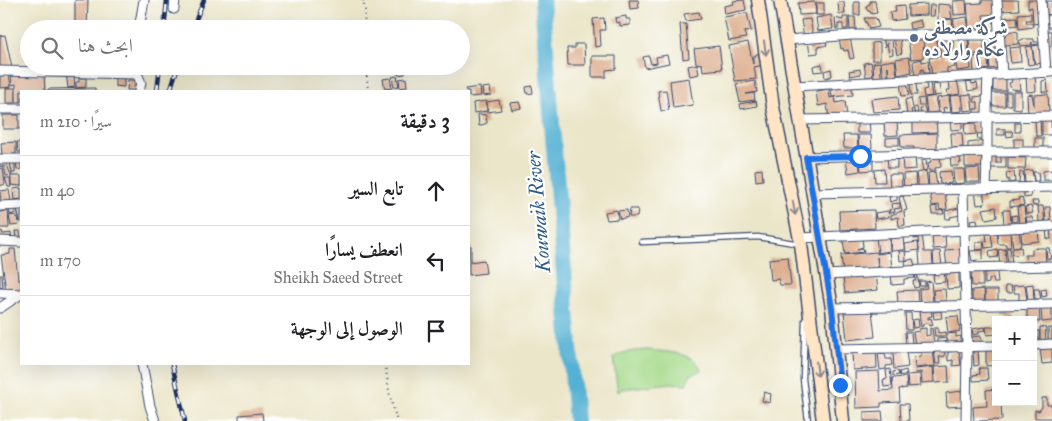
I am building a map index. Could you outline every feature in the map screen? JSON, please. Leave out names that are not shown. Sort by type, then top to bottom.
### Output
[{"type":"main road","points":[[758,0],[773,107],[800,241],[823,421]]},
{"type":"main road","points":[[780,0],[832,308],[844,421]]},
{"type":"street","points":[[141,20],[144,0]]},
{"type":"street","points":[[780,0],[785,0]]},
{"type":"street","points":[[997,0],[1002,74]]},
{"type":"street","points":[[794,86],[1049,72],[1041,0]]},
{"type":"street","points":[[787,40],[852,35],[999,35]]},
{"type":"street","points":[[0,71],[20,71]]},
{"type":"street","points":[[137,75],[141,83],[139,90]]},
{"type":"street","points":[[986,188],[988,75]]},
{"type":"street","points":[[0,109],[20,110]]},
{"type":"street","points":[[799,120],[1052,116]]},
{"type":"street","points":[[806,157],[1052,152]]},
{"type":"street","points":[[0,160],[20,159]]},
{"type":"street","points":[[812,194],[1052,187]]},
{"type":"street","points":[[962,189],[967,346],[966,421]]},
{"type":"street","points":[[0,206],[20,206]]},
{"type":"street","points":[[800,241],[820,236],[1052,226]]},
{"type":"street","points":[[0,241],[20,242]]},
{"type":"street","points":[[826,275],[1052,266]]},
{"type":"street","points":[[0,293],[20,294]]},
{"type":"street","points":[[0,308],[20,295]]},
{"type":"street","points":[[832,308],[1052,304]]},
{"type":"street","points":[[1037,345],[1052,344]]},
{"type":"street","points":[[836,348],[992,346]]},
{"type":"street","points":[[142,365],[150,406],[155,421]]},
{"type":"lane","points":[[642,242],[758,237],[800,241]]},
{"type":"lane","points":[[806,283],[803,379],[808,421]]},
{"type":"path","points":[[362,0],[365,10],[364,20]]},
{"type":"path","points":[[367,75],[368,90]]},
{"type":"path","points":[[385,365],[390,397],[397,421]]},
{"type":"green space","points":[[647,350],[670,352],[686,356],[698,364],[701,370],[690,375],[686,384],[671,383],[622,389],[618,392],[613,358],[625,353]]},
{"type":"building","points":[[75,0],[88,0],[87,20],[75,20]]},
{"type":"building","points":[[629,0],[638,0],[639,8],[630,9]]},
{"type":"building","points":[[744,0],[746,10],[725,14],[724,6],[734,4],[733,1]]},
{"type":"building","points":[[966,0],[967,14],[954,15],[953,1]]},
{"type":"building","points":[[982,0],[996,0],[997,14],[983,15],[984,23],[979,24],[979,28],[969,29],[967,4],[982,3]]},
{"type":"building","points":[[1000,0],[1018,0],[1019,10],[1001,11]]},
{"type":"building","points":[[1028,0],[1039,0],[1039,23],[1033,24],[1032,7],[1028,8]]},
{"type":"building","points":[[870,1],[875,1],[877,13],[871,14],[866,8]]},
{"type":"building","points":[[1046,1],[1052,1],[1052,14],[1047,15]]},
{"type":"building","points":[[815,2],[816,14],[799,15],[798,3]]},
{"type":"building","points":[[838,2],[844,2],[845,14],[839,14]]},
{"type":"building","points":[[854,2],[860,2],[860,15],[854,15]]},
{"type":"building","points":[[816,3],[824,3],[824,15],[816,15]]},
{"type":"building","points":[[927,4],[927,15],[908,16],[908,5]]},
{"type":"building","points":[[938,4],[950,5],[952,19],[943,18],[938,23]]},
{"type":"building","points":[[904,5],[905,19],[891,21],[890,12],[896,12],[895,6]]},
{"type":"building","points":[[930,5],[935,5],[934,16],[929,16]]},
{"type":"building","points":[[699,12],[701,19],[686,21],[684,14]]},
{"type":"building","points":[[747,13],[751,31],[744,32],[746,38],[729,41],[724,17]]},
{"type":"building","points":[[1031,13],[1031,20],[1026,20],[1027,23],[1032,23],[1033,27],[1019,29],[1018,14]]},
{"type":"building","points":[[831,15],[833,29],[818,31],[816,18]]},
{"type":"building","points":[[1047,15],[1052,15],[1052,27],[1048,27]]},
{"type":"building","points":[[626,16],[626,19],[630,19],[630,25],[620,26],[620,22],[616,23],[615,18]]},
{"type":"building","points":[[843,17],[848,17],[848,29],[843,29],[843,24],[838,24],[838,29],[836,29],[835,18],[843,20]]},
{"type":"building","points":[[849,17],[855,17],[856,30],[850,30]]},
{"type":"building","points":[[967,17],[969,29],[955,29],[953,19]]},
{"type":"building","points":[[1017,17],[1018,25],[1003,27],[1002,18]]},
{"type":"building","points":[[604,18],[605,30],[600,30],[601,46],[595,47],[593,19]]},
{"type":"building","points":[[864,18],[876,18],[879,27],[869,29]]},
{"type":"building","points":[[810,19],[813,35],[804,37],[801,20]]},
{"type":"building","points":[[952,19],[953,29],[940,29],[939,25],[946,23],[945,20]]},
{"type":"building","points":[[920,20],[922,27],[910,29],[909,23]]},
{"type":"building","points":[[680,24],[686,24],[689,58],[683,59]]},
{"type":"building","points":[[1012,31],[1018,32],[1018,44],[1005,45],[1003,38]]},
{"type":"building","points":[[1046,31],[1052,31],[1052,46],[1048,46]]},
{"type":"building","points":[[5,35],[12,68],[0,70],[0,36]]},
{"type":"building","points":[[850,37],[854,58],[850,59],[848,50],[844,51],[843,48],[841,49],[839,38]]},
{"type":"building","points":[[883,37],[892,37],[893,54],[889,55],[887,43],[885,47]]},
{"type":"building","points":[[968,37],[969,54],[963,55],[962,38]]},
{"type":"building","points":[[900,38],[902,53],[897,55],[894,39]]},
{"type":"building","points":[[924,38],[936,38],[937,45],[934,49],[925,50]]},
{"type":"building","points":[[924,38],[923,58],[911,59],[908,39]]},
{"type":"building","points":[[997,38],[997,52],[986,53],[985,39]]},
{"type":"building","points":[[825,39],[827,45],[818,47],[818,53],[810,54],[808,41]]},
{"type":"building","points":[[953,39],[953,48],[950,49],[949,46],[945,46],[945,50],[948,50],[948,53],[945,54],[945,57],[950,58],[951,62],[954,62],[955,67],[947,68],[947,73],[932,75],[929,58],[941,56],[939,40]]},
{"type":"building","points":[[969,39],[984,39],[984,53],[970,55]]},
{"type":"building","points":[[1034,39],[1034,42],[1040,42],[1039,44],[1032,45],[1032,42],[1031,45],[1020,46],[1019,41]]},
{"type":"building","points":[[748,42],[753,64],[753,56],[764,53],[765,65],[754,67],[756,79],[735,81],[729,46]]},
{"type":"building","points":[[880,42],[880,60],[872,60],[872,43]]},
{"type":"building","points":[[575,44],[584,44],[585,65],[568,65],[567,48],[575,48]]},
{"type":"building","points":[[1039,45],[1042,63],[1035,64],[1032,46]]},
{"type":"building","points":[[719,46],[722,69],[703,71],[702,64],[696,63],[694,49]]},
{"type":"building","points":[[1032,46],[1034,64],[1028,65],[1026,47]]},
{"type":"building","points":[[1020,47],[1021,62],[1011,63],[1009,48]]},
{"type":"building","points":[[667,55],[669,63],[645,68],[643,57],[649,56],[651,64],[657,63],[656,57]]},
{"type":"building","points":[[987,55],[989,69],[974,72],[973,57]]},
{"type":"building","points":[[592,56],[616,56],[616,69],[606,70],[606,77],[592,77]]},
{"type":"building","points":[[970,56],[971,69],[957,71],[955,58]]},
{"type":"building","points":[[989,56],[998,56],[998,68],[990,69]]},
{"type":"building","points":[[909,57],[912,72],[898,75],[896,59]]},
{"type":"building","points":[[922,59],[922,62],[928,61],[929,73],[924,73],[923,69],[921,70],[921,75],[915,76],[913,63]]},
{"type":"building","points":[[895,60],[897,76],[889,77],[888,66],[888,76],[883,77],[881,62]]},
{"type":"building","points":[[871,62],[873,76],[866,77],[864,63]]},
{"type":"building","points":[[880,62],[881,77],[874,78],[873,63]]},
{"type":"building","points":[[697,64],[699,74],[690,76],[688,66]]},
{"type":"building","points":[[822,64],[823,71],[814,72],[813,66]]},
{"type":"building","points":[[831,69],[832,76],[825,78],[824,71]]},
{"type":"building","points":[[860,69],[861,74],[850,76],[849,71]]},
{"type":"building","points":[[9,75],[11,87],[0,88],[0,76]]},
{"type":"building","points":[[11,75],[44,75],[45,90],[20,90],[20,102],[16,102],[16,84],[12,85]]},
{"type":"building","points":[[66,75],[70,75],[74,77],[75,87],[68,88]]},
{"type":"building","points":[[115,76],[124,76],[124,87],[115,86]]},
{"type":"building","points":[[397,76],[399,86],[394,87],[392,77]]},
{"type":"building","points":[[993,76],[1006,76],[1006,91],[993,91]]},
{"type":"building","points":[[1035,76],[1036,91],[1027,92],[1026,77]]},
{"type":"building","points":[[79,78],[86,78],[86,87],[76,88],[76,82],[79,82]]},
{"type":"building","points":[[390,78],[392,88],[385,89],[383,79]]},
{"type":"building","points":[[406,78],[407,87],[400,88],[399,79]]},
{"type":"building","points":[[689,78],[693,105],[673,108],[670,81]]},
{"type":"building","points":[[1019,78],[1020,90],[1011,89],[1009,83],[1012,82],[1011,79]]},
{"type":"building","points":[[128,80],[135,80],[135,90],[127,90]]},
{"type":"building","points":[[957,80],[960,94],[948,96],[947,90],[950,90],[949,81]]},
{"type":"building","points":[[966,80],[971,80],[972,84],[977,83],[978,89],[968,91]]},
{"type":"building","points":[[1047,80],[1048,92],[1042,92],[1042,81]]},
{"type":"building","points":[[755,81],[757,92],[746,94],[754,93],[755,100],[740,102],[736,84]]},
{"type":"building","points":[[851,83],[853,95],[832,97],[831,90],[834,90],[833,85]]},
{"type":"building","points":[[907,83],[909,95],[902,96],[900,84]]},
{"type":"building","points":[[916,83],[917,95],[911,95],[910,84]]},
{"type":"building","points":[[930,83],[932,96],[924,97],[923,90],[927,89],[926,84]]},
{"type":"building","points":[[939,84],[941,95],[934,96],[932,85]]},
{"type":"building","points":[[532,86],[533,93],[527,94],[526,87]]},
{"type":"building","points":[[480,87],[481,96],[470,97],[470,90],[465,89]]},
{"type":"building","points":[[490,87],[491,95],[483,96],[482,88]]},
{"type":"building","points":[[6,88],[15,88],[15,103],[6,103]]},
{"type":"building","points":[[95,88],[95,90],[48,90]]},
{"type":"building","points":[[829,89],[830,98],[835,97],[836,103],[845,101],[847,116],[829,119],[827,104],[818,106],[816,91]]},
{"type":"building","points":[[666,90],[669,110],[661,111],[658,91]]},
{"type":"building","points":[[1013,91],[1021,91],[1021,109],[1013,108]]},
{"type":"building","points":[[1006,92],[1011,92],[1011,105],[1006,105]]},
{"type":"building","points":[[992,93],[1005,93],[1005,106],[992,106]]},
{"type":"building","points":[[971,94],[973,110],[964,111],[962,95]]},
{"type":"building","points":[[1032,94],[1034,106],[1034,95],[1048,94],[1049,112],[1028,113],[1027,95]]},
{"type":"building","points":[[961,95],[962,111],[952,112],[950,96]]},
{"type":"building","points":[[898,96],[899,110],[873,112],[871,99]]},
{"type":"building","points":[[935,96],[938,112],[927,113],[925,98]]},
{"type":"building","points":[[949,96],[951,112],[947,113],[946,107],[943,108],[944,112],[939,113],[937,98]]},
{"type":"building","points":[[983,96],[984,112],[974,113],[974,109],[978,109],[978,102],[974,102],[974,97]]},
{"type":"building","points":[[911,98],[913,108],[917,107],[918,113],[914,113],[914,109],[911,110],[912,114],[907,115],[905,100]]},
{"type":"building","points":[[924,98],[925,106],[919,106],[918,99]]},
{"type":"building","points":[[499,100],[501,110],[488,112],[487,102]]},
{"type":"building","points":[[486,101],[487,111],[474,113],[473,103]]},
{"type":"building","points":[[756,101],[757,106],[741,109],[740,104]]},
{"type":"building","points":[[519,102],[521,108],[512,110],[510,103]]},
{"type":"building","points":[[925,108],[926,114],[921,114],[920,109]]},
{"type":"building","points":[[478,114],[486,115],[487,123],[479,126]]},
{"type":"building","points":[[3,115],[19,115],[19,129],[3,129]]},
{"type":"building","points":[[962,117],[962,129],[951,130],[950,118]]},
{"type":"building","points":[[936,118],[937,132],[913,133],[913,119]]},
{"type":"building","points":[[857,119],[869,119],[870,133],[857,133]]},
{"type":"building","points":[[1042,119],[1051,119],[1051,135],[1042,135]]},
{"type":"building","points":[[884,120],[897,120],[898,135],[885,136]]},
{"type":"building","points":[[1035,120],[1040,120],[1041,136],[1036,136]]},
{"type":"building","points":[[976,123],[976,134],[965,135],[964,124]]},
{"type":"building","points":[[1015,123],[1020,123],[1020,132],[1015,132]]},
{"type":"building","points":[[997,129],[1005,129],[1005,135],[997,135]]},
{"type":"building","points":[[1006,131],[1012,131],[1013,136],[1007,137]]},
{"type":"building","points":[[937,133],[937,149],[914,150],[914,147],[901,147],[900,135]]},
{"type":"building","points":[[951,133],[962,133],[963,147],[952,148]]},
{"type":"building","points":[[985,133],[986,139],[978,140],[977,134]]},
{"type":"building","points":[[843,135],[857,135],[858,148],[844,148]]},
{"type":"building","points":[[858,135],[871,135],[872,148],[859,149]]},
{"type":"building","points":[[899,137],[899,145],[886,145],[886,138]]},
{"type":"building","points":[[1035,138],[1043,138],[1043,149],[1035,149]]},
{"type":"building","points":[[1014,139],[1023,139],[1023,151],[1014,151]]},
{"type":"building","points":[[984,141],[985,148],[968,149],[968,143]]},
{"type":"building","points":[[16,142],[16,154],[2,155],[1,143]]},
{"type":"building","points":[[17,142],[20,142],[20,152],[18,152]]},
{"type":"building","points":[[982,153],[982,167],[965,167],[965,154]]},
{"type":"building","points":[[950,154],[959,154],[961,163],[958,166],[951,166]]},
{"type":"building","points":[[897,155],[897,168],[888,168],[887,156]]},
{"type":"building","points":[[990,155],[996,155],[996,163],[1001,163],[1001,155],[1006,155],[1006,168],[990,168]]},
{"type":"building","points":[[859,156],[860,171],[848,173],[846,158]]},
{"type":"building","points":[[915,156],[916,169],[903,170],[902,157]]},
{"type":"building","points":[[940,156],[941,167],[935,168],[935,171],[929,171],[928,163],[931,162],[930,157]]},
{"type":"building","points":[[1008,157],[1026,158],[1025,169],[1008,169]]},
{"type":"building","points":[[860,160],[873,160],[873,170],[861,171]]},
{"type":"building","points":[[926,160],[927,170],[923,171],[921,161]]},
{"type":"building","points":[[6,161],[12,175],[6,176],[4,166],[0,167],[0,162]]},
{"type":"building","points":[[16,161],[20,161],[20,169],[17,170]]},
{"type":"building","points":[[15,162],[15,173],[12,173],[10,163]]},
{"type":"building","points":[[3,168],[5,184],[0,186],[0,169]]},
{"type":"building","points":[[979,168],[980,182],[966,182],[965,169]]},
{"type":"building","points":[[762,169],[763,180],[756,181],[755,170]]},
{"type":"building","points":[[884,169],[885,182],[875,182],[874,170]]},
{"type":"building","points":[[953,169],[964,169],[965,183],[954,184]]},
{"type":"building","points":[[1032,170],[1034,182],[1025,183],[1024,171]]},
{"type":"building","points":[[1052,170],[1052,180],[1043,180],[1043,171]]},
{"type":"building","points":[[926,171],[928,186],[918,187],[916,173]]},
{"type":"building","points":[[951,171],[952,183],[940,184],[939,172]]},
{"type":"building","points":[[935,172],[937,186],[929,187],[928,173]]},
{"type":"building","points":[[1014,172],[1015,182],[1009,183],[1006,173]]},
{"type":"building","points":[[1020,172],[1023,172],[1024,183],[1019,183]]},
{"type":"building","points":[[1033,172],[1038,172],[1039,181],[1034,181]]},
{"type":"building","points":[[915,173],[916,187],[904,188],[903,174]]},
{"type":"building","points":[[889,174],[901,174],[902,186],[890,187]]},
{"type":"building","points":[[11,176],[20,176],[20,186],[11,185]]},
{"type":"building","points":[[5,178],[10,178],[11,187],[8,187]]},
{"type":"building","points":[[20,188],[20,199],[14,200],[13,189]]},
{"type":"building","points":[[9,190],[11,202],[1,203],[0,191]]},
{"type":"building","points":[[983,190],[985,204],[977,205],[975,191]]},
{"type":"building","points":[[1030,190],[1031,197],[1024,198],[1024,191]]},
{"type":"building","points":[[945,191],[947,209],[940,210],[939,205],[932,206],[930,192]]},
{"type":"building","points":[[897,196],[897,200],[890,202],[889,197]]},
{"type":"building","points":[[903,196],[907,210],[904,211],[905,225],[899,226],[898,217],[891,219],[891,215],[902,211],[899,197]]},
{"type":"building","points":[[1022,197],[1024,205],[1010,207],[1010,201],[1019,200],[1018,198]]},
{"type":"building","points":[[1032,201],[1038,201],[1038,205],[1033,206]]},
{"type":"building","points":[[900,203],[900,208],[894,209],[895,212],[890,213],[889,210],[892,209],[891,204]]},
{"type":"building","points":[[937,206],[937,211],[943,210],[944,214],[932,214],[931,207]]},
{"type":"building","points":[[1024,206],[1026,224],[1019,225],[1017,207]]},
{"type":"building","points":[[1031,206],[1033,213],[1026,214],[1025,207]]},
{"type":"building","points":[[1038,206],[1043,206],[1045,222],[1039,222]]},
{"type":"building","points":[[996,207],[997,217],[986,219],[983,209]]},
{"type":"building","points":[[1045,207],[1050,207],[1051,221],[1046,222]]},
{"type":"building","points":[[15,208],[16,213],[10,215],[9,210]]},
{"type":"building","points":[[20,208],[20,222],[17,209]]},
{"type":"building","points":[[959,208],[960,215],[946,219],[945,211]]},
{"type":"building","points":[[630,209],[638,209],[637,217],[629,217]]},
{"type":"building","points":[[617,210],[618,219],[607,220],[605,212]]},
{"type":"building","points":[[627,210],[628,217],[620,219],[618,211]]},
{"type":"building","points":[[874,210],[875,228],[840,230],[839,211]]},
{"type":"building","points":[[1003,210],[1010,210],[1011,226],[1004,226]]},
{"type":"building","points":[[8,211],[9,228],[0,228],[0,212]]},
{"type":"building","points":[[888,211],[889,217],[876,219],[875,213]]},
{"type":"building","points":[[16,215],[19,225],[11,226],[9,216]]},
{"type":"building","points":[[1017,215],[1017,221],[1012,222],[1011,216]]},
{"type":"building","points":[[1026,217],[1032,217],[1033,223],[1027,224]]},
{"type":"building","points":[[977,219],[978,225],[971,226],[970,220]]},
{"type":"building","points":[[1046,228],[1050,228],[1051,239],[1047,239]]},
{"type":"building","points":[[1038,229],[1039,241],[1022,243],[1021,231]]},
{"type":"building","points":[[2,231],[3,234],[11,233],[12,240],[0,241],[0,232]]},
{"type":"building","points":[[15,231],[20,231],[20,240],[16,240]]},
{"type":"building","points":[[1010,231],[1011,247],[1006,247],[1006,244],[998,244],[997,232]]},
{"type":"building","points":[[1019,231],[1021,246],[1013,247],[1011,232]]},
{"type":"building","points":[[913,233],[922,233],[924,252],[932,252],[933,265],[920,266],[918,238],[914,239]]},
{"type":"building","points":[[945,233],[946,248],[933,249],[932,234]]},
{"type":"building","points":[[903,234],[904,250],[891,251],[890,235]]},
{"type":"building","points":[[986,234],[991,234],[993,247],[985,248]]},
{"type":"building","points":[[889,235],[890,251],[878,253],[876,237]]},
{"type":"building","points":[[862,237],[863,247],[857,249],[863,248],[864,252],[845,254],[843,240]]},
{"type":"building","points":[[983,241],[984,249],[976,250],[976,242]]},
{"type":"building","points":[[918,242],[919,250],[906,252],[905,244]]},
{"type":"building","points":[[1021,247],[1022,254],[1013,255],[1012,249]]},
{"type":"building","points":[[1006,248],[1010,248],[1012,262],[1008,263]]},
{"type":"building","points":[[1045,248],[1046,264],[1026,266],[1025,255],[1032,255],[1032,249]]},
{"type":"building","points":[[1046,248],[1049,248],[1051,258],[1047,259]]},
{"type":"building","points":[[10,249],[15,249],[20,289],[6,290],[1,255],[10,254]]},
{"type":"building","points":[[961,249],[962,267],[947,268],[945,250]]},
{"type":"building","points":[[997,249],[998,257],[990,258],[989,251]]},
{"type":"building","points":[[1005,249],[1006,263],[1000,264],[998,250]]},
{"type":"building","points":[[983,250],[983,259],[972,261],[970,251]]},
{"type":"building","points":[[899,251],[905,251],[906,260],[900,261]]},
{"type":"building","points":[[933,251],[940,251],[942,266],[934,266]]},
{"type":"building","points":[[877,252],[877,254],[890,252],[892,267],[879,268],[877,257],[878,269],[843,273],[841,255]]},
{"type":"building","points":[[788,257],[791,285],[780,285],[779,279],[771,280],[769,259]]},
{"type":"building","points":[[913,259],[915,266],[906,267],[905,261]]},
{"type":"building","points":[[484,260],[486,273],[470,275],[470,262]]},
{"type":"building","points":[[944,271],[945,282],[934,283],[933,272]]},
{"type":"building","points":[[914,272],[915,278],[904,279],[904,284],[892,285],[891,273]]},
{"type":"building","points":[[915,272],[917,272],[919,287],[914,288],[913,281],[916,281]]},
{"type":"building","points":[[971,272],[983,272],[983,286],[972,286]]},
{"type":"building","points":[[997,272],[998,283],[994,283],[993,278],[989,279],[989,283],[985,284],[985,273]]},
{"type":"building","points":[[959,273],[959,288],[947,289],[946,274]]},
{"type":"building","points":[[876,274],[878,290],[845,293],[843,277]]},
{"type":"building","points":[[0,275],[2,275],[3,287],[0,288]]},
{"type":"building","points":[[919,281],[925,281],[925,286],[920,286]]},
{"type":"building","points":[[931,281],[933,302],[920,303],[919,289],[927,288],[926,282]]},
{"type":"building","points":[[1033,284],[1034,300],[1028,300],[1026,285]]},
{"type":"building","points":[[1025,285],[1027,300],[1019,301],[1019,293],[1014,293],[1013,286]]},
{"type":"building","points":[[1005,286],[1011,286],[1012,293],[1006,293]]},
{"type":"building","points":[[945,289],[946,301],[934,301],[933,290]]},
{"type":"building","points":[[984,289],[985,302],[972,303],[972,290]]},
{"type":"building","points":[[1034,289],[1039,289],[1041,299],[1035,299]]},
{"type":"building","points":[[1046,289],[1047,296],[1042,297],[1041,290]]},
{"type":"building","points":[[917,290],[918,302],[898,303],[897,291]]},
{"type":"building","points":[[985,290],[998,290],[998,302],[985,303]]},
{"type":"building","points":[[1039,308],[1040,322],[1037,322],[1037,316],[1027,316],[1027,309]]},
{"type":"building","points":[[1041,308],[1052,308],[1052,321],[1042,322]]},
{"type":"building","points":[[872,310],[875,337],[847,340],[844,312]]},
{"type":"building","points":[[931,310],[932,316],[928,317],[928,319],[931,318],[933,325],[930,326],[929,323],[923,324],[921,327],[919,312]]},
{"type":"building","points":[[941,311],[942,318],[934,319],[933,312]]},
{"type":"building","points":[[905,313],[911,313],[912,330],[906,330]]},
{"type":"building","points":[[958,316],[960,331],[948,333],[946,317]]},
{"type":"building","points":[[918,319],[919,327],[913,328],[912,320]]},
{"type":"building","points":[[985,327],[986,330],[979,331],[979,334],[973,335],[972,329]]},
{"type":"building","points":[[986,327],[992,327],[992,334],[987,335]]},
{"type":"building","points":[[1040,327],[1046,328],[1045,343],[1040,343]]},
{"type":"building","points":[[926,328],[926,336],[930,335],[930,328],[932,328],[934,343],[915,344],[913,332]]},
{"type":"building","points":[[934,328],[938,328],[938,333],[946,332],[946,336],[935,336]]},
{"type":"building","points":[[1048,328],[1052,328],[1052,343],[1048,343]]},
{"type":"building","points":[[1037,331],[1039,331],[1039,343],[1037,343]]},
{"type":"building","points":[[905,332],[911,332],[912,343],[906,344]]},
{"type":"building","points":[[956,333],[956,337],[961,336],[961,342],[948,343],[947,334]]},
{"type":"building","points":[[981,336],[982,341],[973,342],[972,337]]},
{"type":"building","points":[[946,338],[946,342],[937,343],[937,339]]},
{"type":"building","points":[[944,348],[945,356],[939,357],[940,364],[936,364],[934,350]]},
{"type":"building","points":[[992,348],[992,365],[986,366],[986,349]]},
{"type":"building","points":[[1052,348],[1052,363],[1042,364],[1040,349]]},
{"type":"building","points":[[933,350],[935,366],[915,368],[914,357],[921,356],[921,351]]},
{"type":"building","points":[[978,350],[979,365],[974,366],[973,351]]},
{"type":"building","points":[[876,351],[877,368],[853,370],[852,352]]},
{"type":"building","points":[[906,351],[908,367],[894,369],[893,352]]},
{"type":"building","points":[[959,351],[961,365],[953,366],[953,360],[948,361],[948,352]]},
{"type":"building","points":[[885,353],[886,359],[891,359],[892,365],[880,370],[878,354]]},
{"type":"building","points":[[948,366],[949,382],[935,383],[934,367]]},
{"type":"building","points":[[933,367],[934,382],[922,383],[921,372],[916,373],[915,369]]},
{"type":"building","points":[[979,368],[987,368],[988,380],[973,381],[973,375],[980,374]]},
{"type":"building","points":[[890,369],[892,386],[884,387],[883,380],[887,379],[886,370]]},
{"type":"building","points":[[906,370],[907,374],[900,376],[899,372]]},
{"type":"building","points":[[879,371],[880,391],[893,390],[892,378],[906,377],[907,388],[899,389],[900,402],[881,403],[881,407],[856,408],[855,372]]},
{"type":"building","points":[[898,371],[899,375],[893,376],[893,372]]},
{"type":"building","points":[[920,374],[921,386],[908,387],[907,375]]},
{"type":"building","points":[[992,389],[992,406],[1001,406],[1002,420],[974,421],[973,407],[987,406],[986,390]]},
{"type":"building","points":[[962,391],[963,406],[947,407],[946,393]]},
{"type":"building","points":[[764,392],[771,394],[770,403],[762,401]]},
{"type":"building","points":[[1042,398],[1047,398],[1047,405],[1052,405],[1052,418],[1035,418],[1035,410],[1039,411],[1042,407]]},
{"type":"building","points":[[900,404],[908,404],[909,421],[901,421]]},
{"type":"building","points":[[882,411],[883,421],[864,421],[864,412]]},
{"type":"building","points":[[262,413],[263,421],[239,421],[239,415]]},
{"type":"waterway","name":"Kouwaik River","points":[[542,0],[576,421]]},
{"type":"railway","points":[[165,20],[167,0]]},
{"type":"railway","points":[[196,20],[204,0]]},
{"type":"railway","points":[[157,90],[159,75]]},
{"type":"railway","points":[[170,90],[175,75]]},
{"type":"railway","points":[[172,365],[185,421]]},
{"type":"place","name":"شركة مصطفى عكام واولاده","points":[[914,38]]},
{"type":"route","points":[[840,385],[832,308],[806,157],[860,156]]}]
